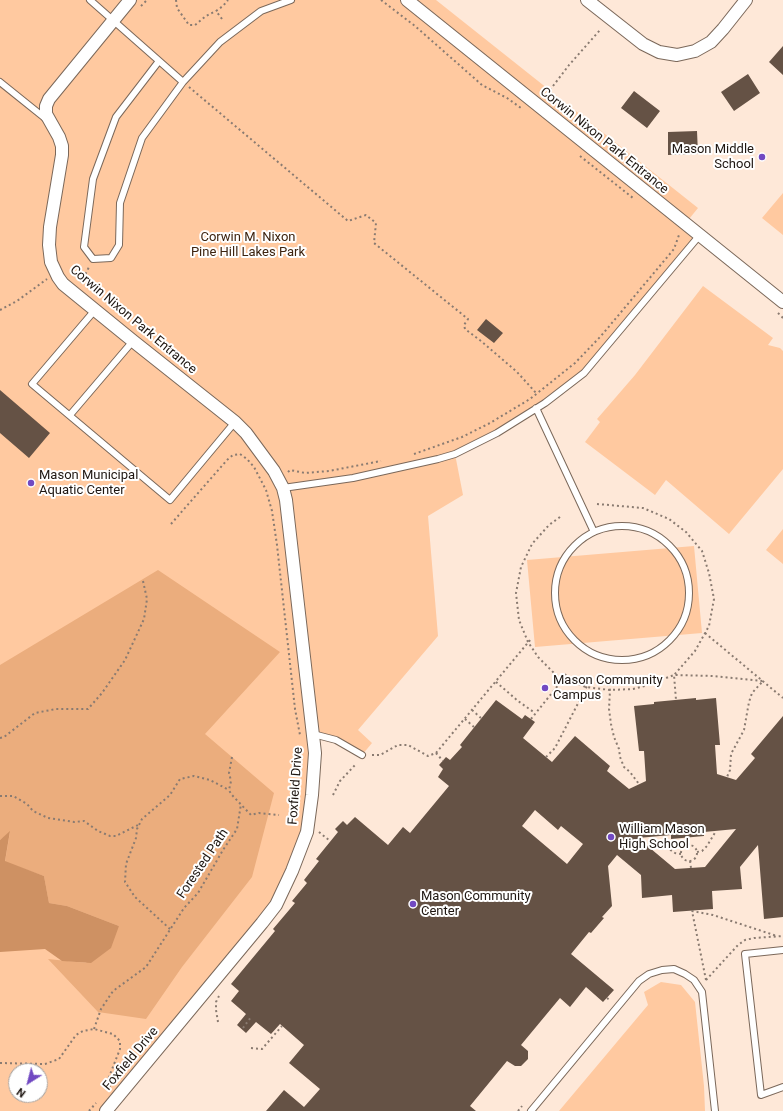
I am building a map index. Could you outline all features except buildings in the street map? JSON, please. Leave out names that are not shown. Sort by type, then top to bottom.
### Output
[{"type":"street","name":"Corwin Nixon Park Entrance","points":[[130,0],[49,99],[46,106],[46,114],[59,136],[62,146],[62,155],[50,227],[50,262],[63,284],[235,422],[246,433]]},
{"type":"street","name":"Corwin Nixon Park Entrance","points":[[407,0],[783,302]]},
{"type":"street","points":[[587,0],[643,44],[659,52],[677,55],[695,51],[711,42],[746,0]]},
{"type":"street","name":"Foxfield Drive","points":[[106,1111],[276,905],[292,871],[307,832],[312,795],[315,753],[286,500],[283,488],[274,471],[246,433]]},
{"type":"lane","points":[[90,0],[184,82]]},
{"type":"lane","points":[[160,61],[116,117],[93,179],[84,247],[93,259],[111,258],[119,246],[120,204],[142,138],[184,82],[220,42],[261,11],[291,0]]},
{"type":"lane","points":[[0,82],[49,121]]},
{"type":"lane","points":[[283,488],[353,478],[449,456],[496,433],[536,408],[584,373],[699,236]]},
{"type":"lane","points":[[95,310],[32,384],[170,500],[235,422]]},
{"type":"lane","points":[[70,416],[133,341]]},
{"type":"lane","points":[[536,408],[594,532]]},
{"type":"lane","points":[[613,526],[620,526],[634,527],[654,534],[670,546],[682,563],[689,582],[689,603],[683,623],[672,640],[655,653],[635,660],[613,660],[592,654],[575,642],[562,624],[555,603],[556,582],[562,561],[576,544],[594,532],[613,526]]},
{"type":"lane","points":[[313,734],[336,740],[362,754]]},
{"type":"lane","points":[[783,950],[745,954],[761,1095],[783,1087]]},
{"type":"lane","points":[[531,1111],[639,981],[649,974],[662,970],[674,969],[694,980],[702,992],[715,1111]]},
{"type":"path","points":[[176,0],[177,8],[189,25],[195,25],[206,16],[223,6],[228,0]]},
{"type":"path","points":[[381,0],[415,26],[482,85],[508,98],[526,112]]},
{"type":"path","points":[[216,11],[222,18]]},
{"type":"path","points":[[550,90],[569,65],[600,30]]},
{"type":"path","points":[[184,82],[348,221],[366,215],[376,223],[374,243],[468,319],[464,325],[465,329],[517,372],[540,398]]},
{"type":"path","points":[[578,155],[638,202]]},
{"type":"path","points":[[408,456],[462,437],[490,423],[537,394],[574,363],[601,336],[674,249],[679,234],[683,237]]},
{"type":"path","points":[[76,294],[93,259]]},
{"type":"path","points":[[0,310],[17,301],[56,274]]},
{"type":"path","points":[[171,524],[233,455],[240,454],[254,466],[266,490],[273,518],[295,709],[300,736]]},
{"type":"path","points":[[287,473],[290,470],[305,473],[329,471],[382,461]]},
{"type":"path","points":[[597,504],[643,508],[669,519],[686,532],[702,551],[710,573],[714,599],[709,626],[695,651],[674,675],[676,700]]},
{"type":"path","points":[[560,517],[532,544],[521,567],[516,593],[519,620],[528,642],[538,657],[556,675],[586,687],[610,690],[633,689],[674,675],[713,676],[763,681]]},
{"type":"path","points":[[0,738],[4,737],[35,713],[56,709],[88,709],[102,693],[125,660],[144,619],[147,598],[144,581]]},
{"type":"path","points":[[705,633],[783,698]]},
{"type":"path","points":[[372,755],[380,755],[398,745],[408,745],[428,756],[436,753],[531,639]]},
{"type":"path","points":[[531,719],[566,674]]},
{"type":"path","points":[[727,777],[730,770],[731,754],[744,730],[752,693],[763,681]]},
{"type":"path","points":[[496,682],[535,713]]},
{"type":"path","points":[[546,757],[555,748],[589,682]]},
{"type":"path","points":[[608,684],[610,690],[610,716],[620,758],[624,767],[639,784]]},
{"type":"path","points":[[472,710],[481,718]]},
{"type":"path","points":[[465,719],[474,727]]},
{"type":"path","points":[[436,753],[443,761]]},
{"type":"path","points":[[232,757],[229,773],[231,781],[229,790],[230,794],[251,814],[279,815]]},
{"type":"path","points":[[333,795],[340,781],[356,764]]},
{"type":"path","points":[[170,929],[135,897],[125,882],[126,864],[136,838],[137,828],[142,819],[150,811],[170,795],[180,779],[194,776],[210,780],[229,790]]},
{"type":"path","points":[[0,796],[13,796],[27,804],[33,811],[48,818],[74,822],[84,821],[98,831],[110,836],[116,836],[139,825]]},
{"type":"path","name":"Forested Path","points":[[94,1029],[101,1009],[113,991],[146,967],[184,908],[198,893],[237,829],[240,804]]},
{"type":"path","points":[[317,830],[330,841]]},
{"type":"path","points":[[697,852],[702,851],[707,846],[716,831]]},
{"type":"path","points":[[688,838],[689,845]]},
{"type":"path","points":[[648,846],[653,842],[660,843],[675,853],[681,854],[685,860],[690,861]]},
{"type":"path","points":[[689,845],[693,846],[697,852]]},
{"type":"path","points":[[681,854],[682,849],[689,845]]},
{"type":"path","points":[[690,861],[696,857],[697,852]]},
{"type":"path","points":[[690,861],[691,868]]},
{"type":"path","points":[[706,980],[692,910],[777,936]]},
{"type":"path","points":[[218,1022],[216,1002],[220,992]]},
{"type":"path","points":[[607,998],[611,1001]]},
{"type":"path","points":[[243,1028],[251,1018]]},
{"type":"path","points":[[250,1048],[262,1049],[282,1026]]},
{"type":"path","points":[[0,1063],[45,1064],[59,1059],[76,1035],[94,1029],[113,1034],[120,1041],[120,1049],[109,1077],[110,1086],[114,1090]]},
{"type":"path","points":[[110,1086],[114,1081]]},
{"type":"path","points":[[90,1111],[100,1099]]},
{"type":"green space","name":"Corwin M. Nixon Pine Hill Lakes Park","points":[[0,0],[436,0],[698,208],[685,224],[699,236],[584,373],[545,403],[455,454],[463,495],[428,516],[438,636],[358,730],[372,743],[362,755],[336,740],[313,734],[307,832],[276,905],[106,1111],[0,1111]]},
{"type":"green space","points":[[783,193],[783,235],[762,218]]},
{"type":"green space","points":[[703,286],[773,338],[768,345],[780,348],[783,351],[783,469],[729,534],[666,480],[655,495],[585,442],[600,422],[597,419],[635,375]]},
{"type":"green space","points":[[783,529],[783,564],[766,550]]},
{"type":"green space","points":[[694,546],[702,633],[535,647],[527,560]]},
{"type":"green space","points":[[661,982],[681,985],[695,1002],[704,1086],[705,1111],[559,1111],[648,1005],[644,992]]},
{"type":"shaded area","points":[[158,570],[280,652],[205,734],[274,793],[252,877],[182,967],[146,1019],[98,1012],[48,959],[86,963],[119,926],[67,906],[49,903],[44,876],[5,862],[10,832],[0,840],[0,665]]},
{"type":"shaded area","points":[[10,831],[5,861],[44,876],[49,903],[67,906],[119,926],[111,948],[91,963],[62,961],[45,949],[0,952],[0,840]]},
{"type":"place","name":"Mason Middle School","points":[[762,157]]},
{"type":"place","name":"Mason Municipal Aquatic Center","points":[[31,483]]},
{"type":"place","name":"Mason Community Campus","points":[[545,688]]},
{"type":"place","name":"William Mason High School","points":[[611,837]]},
{"type":"place","name":"Mason Community Center","points":[[413,904]]}]
